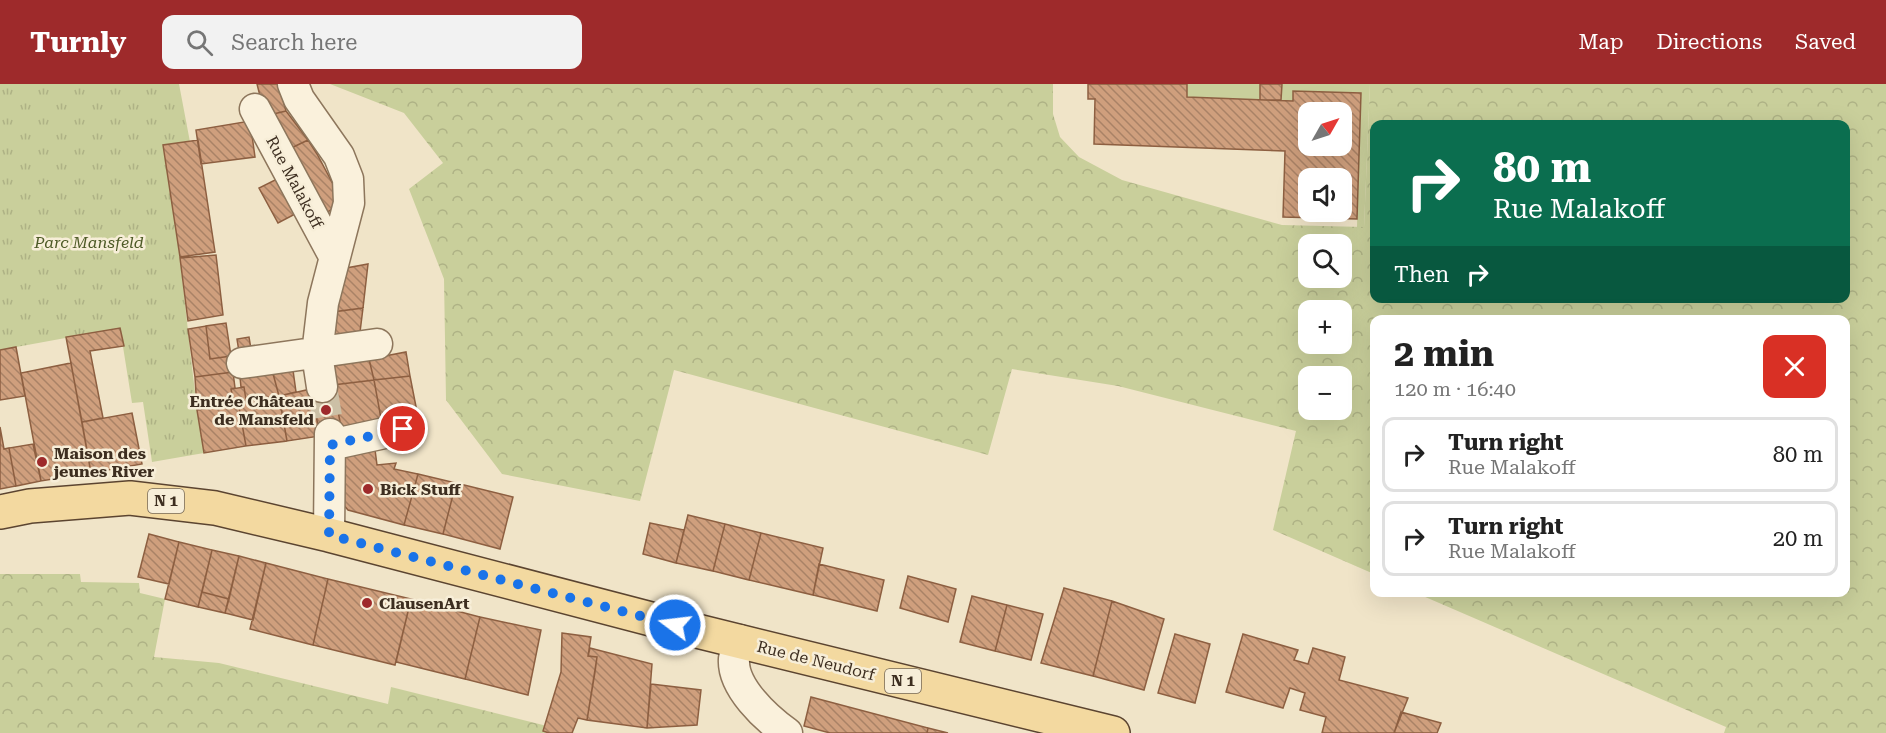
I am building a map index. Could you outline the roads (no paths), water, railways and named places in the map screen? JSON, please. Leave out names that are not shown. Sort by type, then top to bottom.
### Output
[{"type":"main road","name":"N 1","points":[[0,512],[30,506],[130,498],[215,508],[329,535]]},
{"type":"main road","name":"Rue de Neudorf","points":[[329,535],[693,630],[1113,733]]},
{"type":"street","name":"Rue Malakoff","points":[[293,84],[299,99],[339,156],[348,179],[349,203],[322,303],[317,354],[322,387]]},
{"type":"street","name":"Rue Malakoff","points":[[255,109],[334,256]]},
{"type":"street","points":[[242,363],[377,344]]},
{"type":"street","points":[[329,535],[330,440],[403,429]]},
{"type":"street","points":[[739,640],[734,660],[739,682],[755,705],[787,733]]},
{"type":"tunnel","points":[[322,387],[330,434]]},
{"type":"place","name":"Entrée Château de Mansfeld","points":[[326,410]]},
{"type":"place","name":"Maison des jeunes River","points":[[42,462]]},
{"type":"place","name":"Bick Stuff","points":[[368,489]]},
{"type":"place","name":"ClausenArt","points":[[367,603]]},
{"type":"park label","name":"Parc Mansfeld","points":[[89,242]]}]
